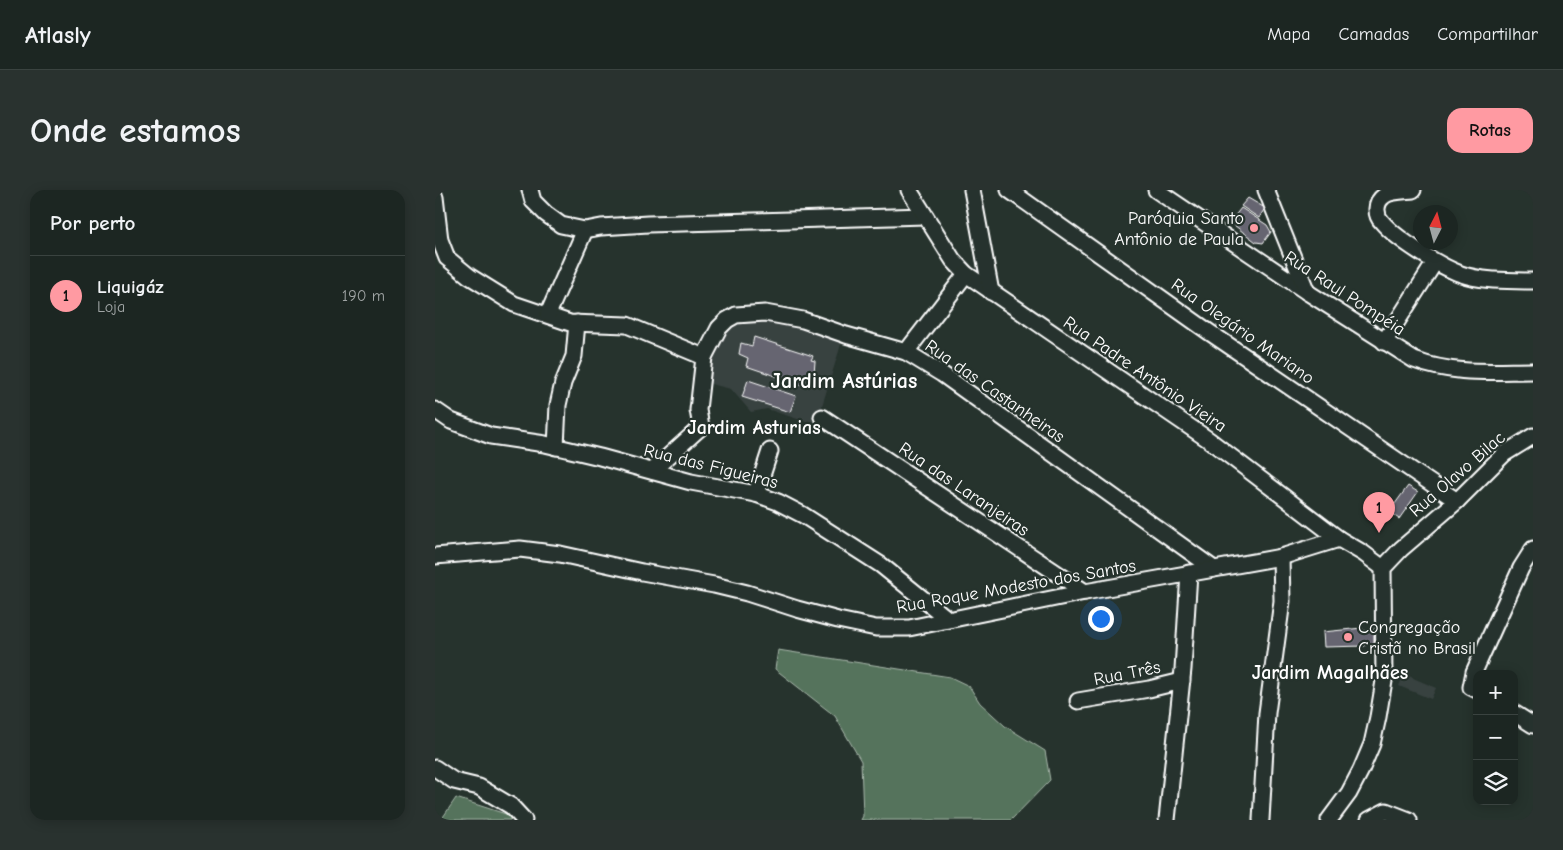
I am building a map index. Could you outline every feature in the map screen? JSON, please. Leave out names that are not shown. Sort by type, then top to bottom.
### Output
[{"type":"street","points":[[530,190],[533,201],[553,220],[561,225],[585,230],[648,224],[925,216]]},
{"type":"street","name":"Rua Padre Antônio Vieira","points":[[909,190],[953,260],[966,274],[1209,440],[1339,539],[1363,553],[1383,568]]},
{"type":"street","points":[[972,190],[991,292]]},
{"type":"street","name":"Rua Olegário Mariano","points":[[1009,190],[1201,326],[1457,501]]},
{"type":"street","name":"Rua Raul Pompéia","points":[[1157,190],[1307,292],[1414,360],[1431,367],[1459,372],[1533,371]]},
{"type":"street","points":[[1266,190],[1307,292]]},
{"type":"street","points":[[1413,190],[1385,194],[1380,199],[1377,206],[1377,214],[1392,232],[1435,262],[1463,275],[1481,279],[1533,281]]},
{"type":"street","points":[[435,198],[440,240],[447,258],[469,276],[514,304],[570,323],[627,325],[704,357]]},
{"type":"street","points":[[548,314],[585,230]]},
{"type":"street","points":[[1384,342],[1435,262]]},
{"type":"street","points":[[906,352],[966,274]]},
{"type":"street","name":"Rua das Castanheiras","points":[[652,471],[701,427],[699,410],[704,357],[719,328],[736,315],[765,313],[803,320],[846,335],[906,352],[942,374],[1213,569]]},
{"type":"street","points":[[556,447],[558,405],[563,383],[574,356],[577,323]]},
{"type":"street","name":"Rua das Figueiras","points":[[435,410],[451,421],[491,436],[556,447],[691,482],[756,494],[778,502],[803,515],[881,565],[949,620]]},
{"type":"street","name":"Rua das Laranjeiras","points":[[822,417],[1085,592]]},
{"type":"street","name":"Rua Olavo Bilac","points":[[1383,568],[1401,549],[1457,501],[1504,454],[1533,436]]},
{"type":"street","points":[[756,494],[770,451]]},
{"type":"street","name":"Rua Roque Modesto dos Santos","points":[[435,556],[520,549],[560,554],[714,585],[813,613],[876,628],[909,628],[1085,592],[1281,557],[1339,539]]},
{"type":"street","points":[[1475,670],[1521,568],[1533,550]]},
{"type":"street","points":[[1261,820],[1267,713],[1282,601],[1281,557]]},
{"type":"street","points":[[1329,820],[1349,793],[1361,770],[1372,744],[1378,717],[1384,681],[1383,568]]},
{"type":"street","points":[[1167,820],[1182,681],[1189,573]]},
{"type":"street","name":"Rua Três","points":[[1078,701],[1149,689],[1182,681]]},
{"type":"street","points":[[1517,715],[1533,725]]},
{"type":"street","points":[[435,768],[454,780],[479,787],[511,806],[524,820]]},
{"type":"street","points":[[1371,819],[1386,811],[1409,820]]},
{"type":"shaded area","points":[[766,319],[842,341],[816,425],[767,409],[751,412],[731,389],[707,383],[716,348],[725,331],[741,323]]},
{"type":"shaded area","points":[[1404,674],[1436,688],[1431,699],[1399,686]]},
{"type":"green space","points":[[778,650],[950,677],[969,686],[980,703],[1005,726],[1045,751],[1050,780],[1011,820],[861,820],[863,816],[861,761],[835,716],[775,669]]},
{"type":"green space","points":[[456,798],[512,816],[510,820],[441,820]]},
{"type":"building","points":[[1248,198],[1265,208],[1259,218],[1241,206]]},
{"type":"building","name":"Paróquia Santo Antônio de Paula","points":[[1241,208],[1267,225],[1271,232],[1263,243],[1256,242],[1230,222]]},
{"type":"building","points":[[754,337],[813,356],[811,360],[815,361],[814,375],[807,373],[805,386],[746,366],[748,358],[739,354],[741,343],[752,346]]},
{"type":"building","points":[[748,380],[796,396],[790,412],[742,397]]},
{"type":"building","points":[[1408,486],[1418,492],[1399,519],[1389,512]]},
{"type":"building","name":"Congregação Cristã no Brasil","points":[[1362,628],[1363,631],[1374,630],[1374,644],[1324,647],[1323,632]]},
{"type":"place","name":"Paróquia Santo Antônio de Paula","points":[[1254,228]]},
{"type":"place","name":"Liquigáz","points":[[1379,533]]},
{"type":"place","name":"Congregação Cristã no Brasil","points":[[1348,637]]},
{"type":"district","name":"Jardim Astúrias","points":[[844,380]]},
{"type":"district","name":"Jardim Asturias","points":[[754,427]]},
{"type":"district","name":"Jardim Magalhães","points":[[1330,672]]}]
